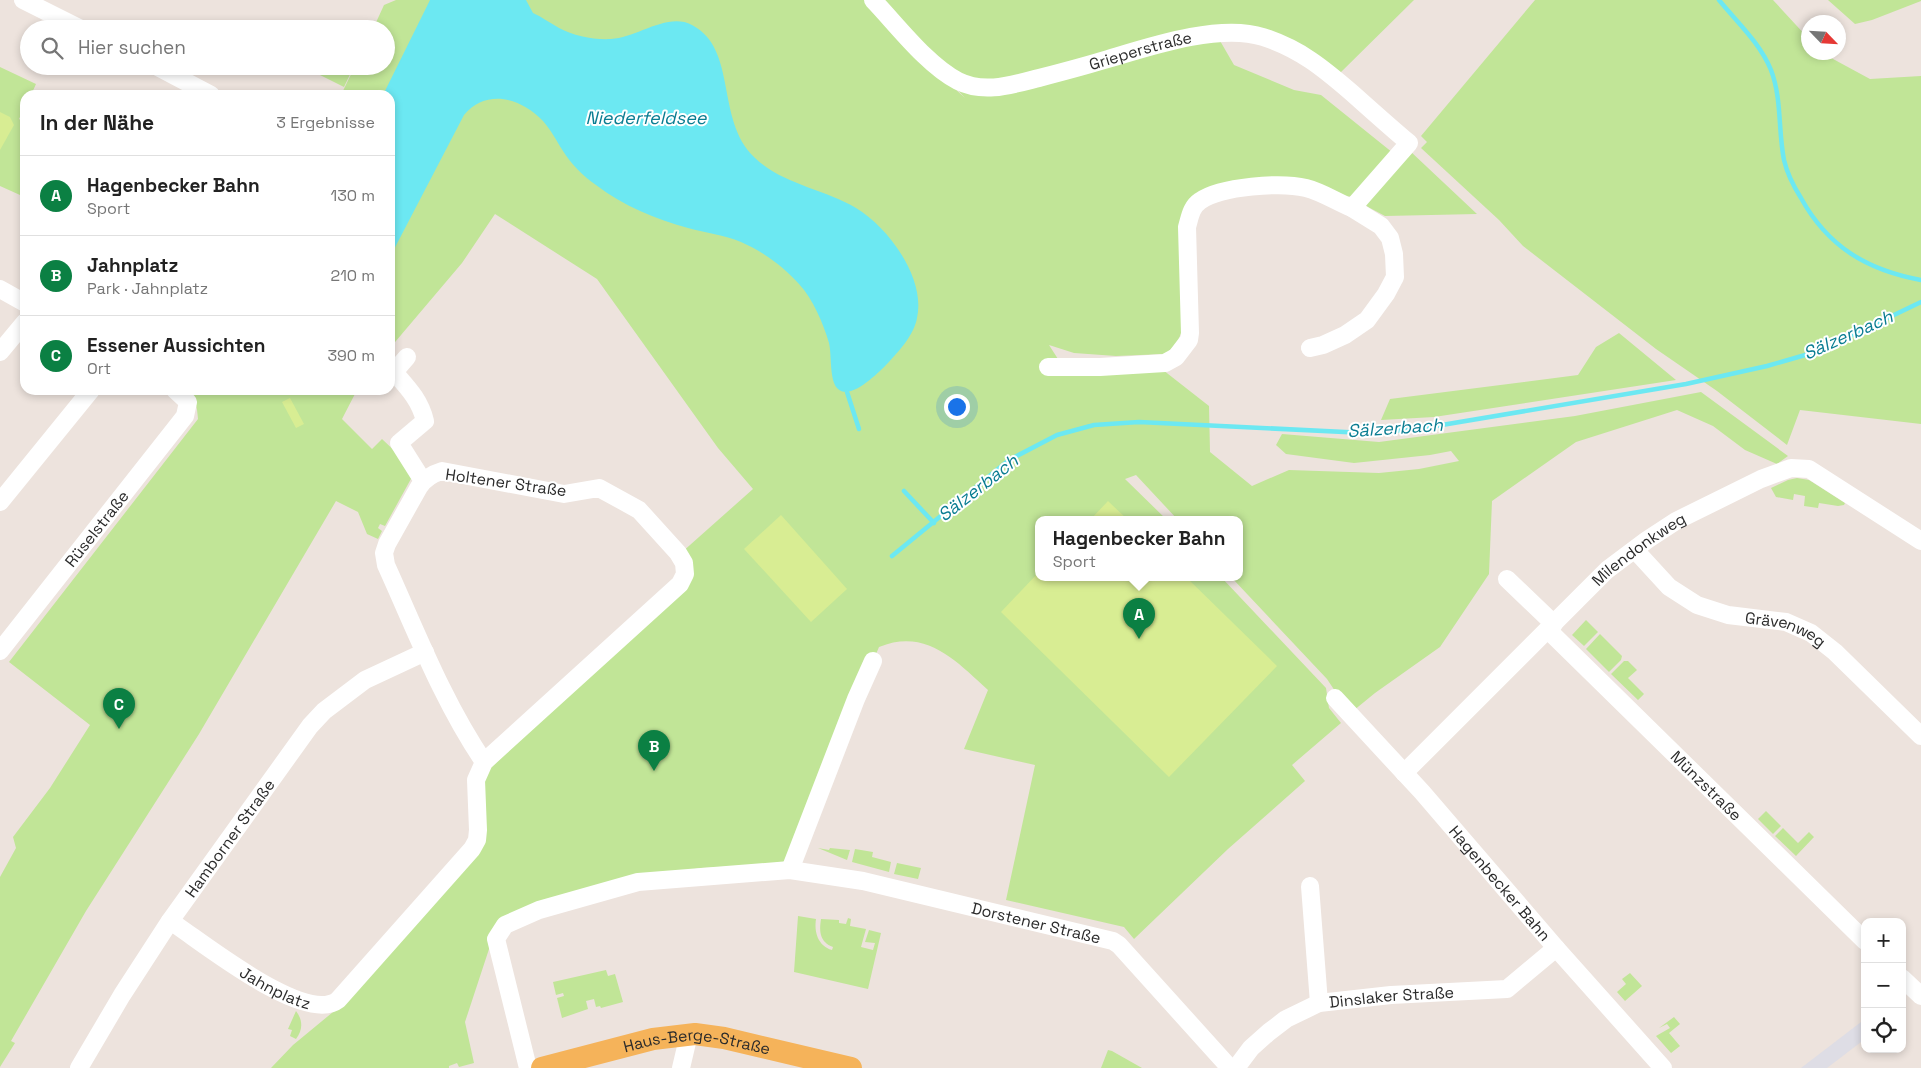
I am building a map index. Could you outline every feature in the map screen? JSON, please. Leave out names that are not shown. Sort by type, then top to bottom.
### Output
[{"type":"main road","name":"Haus-Berge-Straße","points":[[542,1068],[653,1039],[690,1034],[724,1038],[851,1068]]},
{"type":"street","points":[[23,0],[63,20]]},
{"type":"street","name":"Grieperstraße","points":[[873,0],[939,68],[956,80],[978,88],[996,88],[1022,82],[1152,45],[1233,31],[1262,36],[1310,58],[1409,143],[1352,208]]},
{"type":"street","points":[[173,75],[202,90]]},
{"type":"street","points":[[1048,367],[1092,367],[1165,363],[1176,357],[1189,340],[1187,227],[1191,210],[1200,201],[1214,194],[1243,188],[1286,186],[1306,188],[1352,208],[1381,226],[1390,238],[1394,254],[1395,277],[1386,294],[1366,320],[1345,335],[1323,346],[1310,348]]},
{"type":"street","points":[[0,289],[20,300]]},
{"type":"street","points":[[0,352],[20,328]]},
{"type":"street","points":[[395,371],[407,357]]},
{"type":"street","points":[[395,373],[422,407],[425,421],[399,443],[423,481]]},
{"type":"street","points":[[0,502],[87,395]]},
{"type":"street","name":"Rüselstraße","points":[[0,651],[185,416],[188,402],[182,395]]},
{"type":"street","name":"Milendonkweg","points":[[1404,773],[1607,570],[1660,531],[1695,511],[1761,479],[1783,470],[1795,468],[1813,471],[1921,541]]},
{"type":"street","name":"Holtener Straße","points":[[484,762],[469,740],[425,652],[386,565],[384,553],[387,544],[423,481],[432,474],[442,471],[564,494],[599,488],[640,510],[678,553],[684,563],[685,574]]},
{"type":"street","name":"Grävenweg","points":[[1636,550],[1664,582],[1681,596],[1697,605],[1728,615],[1786,622],[1811,633],[1835,652],[1921,736]]},
{"type":"street","name":"Jahnplatz","points":[[170,921],[268,987],[310,1004],[332,1005],[472,849],[477,840],[478,830],[476,780],[484,762],[680,584],[685,574]]},
{"type":"street","name":"Münzstraße","points":[[1507,579],[1551,627],[1861,937]]},
{"type":"street","name":"Hamborner Straße","points":[[79,1068],[122,994],[170,921],[297,743],[324,711],[365,680],[425,652]]},
{"type":"street","points":[[528,1068],[496,939],[505,925],[539,910],[638,882],[790,870],[856,699],[873,661]]},
{"type":"street","name":"Hagenbecker Bahn","points":[[1335,698],[1404,773],[1663,1068]]},
{"type":"street","name":"Dorstener Straße","points":[[790,870],[863,882],[1113,941],[1119,945],[1230,1068]]},
{"type":"street","points":[[1310,886],[1319,1003]]},
{"type":"street","name":"Dinslaker Straße","points":[[1236,1068],[1252,1048],[1269,1032],[1286,1019],[1319,1003],[1382,996],[1507,989],[1556,948]]},
{"type":"street","points":[[1906,982],[1921,996]]},
{"type":"street","points":[[681,1068],[690,1034]]},
{"type":"shaded area","points":[[1861,1022],[1861,1042],[1827,1068],[1801,1068]]},
{"type":"green space","points":[[396,0],[865,0],[904,42],[965,98],[876,0],[1414,0],[1339,74],[1285,40],[1219,39],[1234,65],[1294,90],[1321,95],[1398,157],[1410,151],[1477,214],[1385,216],[1368,207],[1355,196],[1343,197],[1319,187],[1190,201],[1183,329],[1176,345],[1165,354],[1116,356],[1074,353],[1049,345],[1067,373],[1163,370],[1209,406],[1210,452],[1252,486],[1289,470],[1379,473],[1419,469],[1459,461],[1451,451],[1354,463],[1286,454],[1276,445],[1282,434],[1379,442],[1575,416],[1701,392],[1788,456],[1777,464],[1745,450],[1713,426],[1677,410],[1576,442],[1492,501],[1489,574],[1440,647],[1353,711],[1339,697],[1327,679],[1235,581],[1243,581],[1243,516],[1174,516],[1136,475],[1125,479],[1163,516],[1035,516],[1035,581],[1225,581],[1326,688],[1329,708],[1341,723],[1292,765],[1305,781],[1228,849],[1134,939],[1124,927],[1006,900],[1035,765],[964,749],[988,690],[964,668],[939,650],[911,641],[896,642],[879,647],[789,864],[700,868],[637,880],[541,907],[491,943],[465,1022],[474,1063],[459,1067],[457,1063],[449,1066],[449,1068],[271,1068],[293,1045],[333,1012],[474,850],[479,779],[681,586],[681,553],[753,489],[718,448],[597,279],[495,214],[462,263],[395,342],[395,90],[343,90],[351,75],[395,75],[395,20],[377,20],[384,5]]},
{"type":"green space","points":[[1535,0],[1773,0],[1801,30],[1801,60],[1835,60],[1870,79],[1921,76],[1921,424],[1800,410],[1787,445],[1717,391],[1656,349],[1523,246],[1499,220],[1421,148],[1427,142],[1421,136]]},
{"type":"green space","points":[[1828,0],[1921,0],[1872,20],[1855,24]]},
{"type":"green space","points":[[0,67],[36,84],[33,90],[20,90],[20,195],[0,186]]},
{"type":"green space","points":[[320,75],[350,75],[344,87]]},
{"type":"green space","points":[[0,112],[10,117],[14,125],[0,150]]},
{"type":"green space","points":[[1619,333],[1676,380],[1434,417],[1381,420],[1390,399],[1578,375],[1596,347]]},
{"type":"green space","points":[[354,395],[342,419],[372,449],[382,439],[401,457],[412,477],[385,526],[380,524],[378,528],[382,531],[378,539],[367,534],[358,512],[336,501],[199,734],[86,911],[11,1041],[15,1043],[0,1067],[0,877],[16,848],[13,837],[50,788],[90,725],[9,662],[198,419],[192,396]]},
{"type":"green space","points":[[290,398],[304,424],[296,428],[282,402]]},
{"type":"green space","points":[[1797,478],[1809,480],[1845,503],[1844,505],[1819,503],[1818,508],[1804,506],[1805,496],[1794,494],[1793,500],[1776,497],[1771,488]]},
{"type":"green space","points":[[1108,501],[1124,516],[1094,516]]},
{"type":"green space","points":[[781,515],[847,589],[811,622],[744,549]]},
{"type":"green space","points":[[1035,576],[1035,581],[1190,581],[1277,666],[1169,777],[1001,612]]},
{"type":"green space","points":[[1586,620],[1598,632],[1584,646],[1572,635]]},
{"type":"green space","points":[[1600,634],[1622,656],[1621,660],[1609,672],[1586,649]]},
{"type":"green space","points":[[1624,661],[1628,661],[1637,670],[1628,678],[1644,694],[1638,700],[1611,674]]},
{"type":"green space","points":[[1766,811],[1781,826],[1773,834],[1758,819]]},
{"type":"green space","points":[[1783,828],[1798,843],[1809,832],[1814,837],[1796,856],[1775,836]]},
{"type":"green space","points":[[818,848],[829,850],[830,848],[850,850],[847,860]]},
{"type":"green space","points":[[855,849],[873,852],[872,857],[891,862],[889,872],[852,862]]},
{"type":"green space","points":[[897,863],[921,868],[918,879],[894,874]]},
{"type":"green space","points":[[798,916],[816,919],[816,933],[820,942],[832,950],[833,947],[825,942],[821,936],[821,919],[839,920],[839,923],[846,924],[848,918],[851,919],[850,926],[866,929],[861,947],[873,950],[875,943],[865,942],[869,930],[881,933],[868,989],[794,972]]},
{"type":"green space","points":[[606,970],[608,976],[615,974],[623,1002],[601,1008],[600,1006],[596,1007],[594,999],[586,1001],[588,1009],[562,1018],[557,998],[564,996],[563,993],[556,995],[553,982]]},
{"type":"green space","points":[[1630,973],[1642,986],[1625,1001],[1617,992],[1626,984],[1622,979]]},
{"type":"green space","points":[[296,1011],[301,1025],[296,1039],[290,1036],[292,1030],[288,1029]]},
{"type":"green space","points":[[1674,1017],[1680,1024],[1669,1033],[1680,1046],[1671,1053],[1656,1036],[1670,1028],[1667,1024],[1659,1028]]},
{"type":"green space","points":[[1108,1050],[1112,1051],[1142,1068],[1101,1068]]},
{"type":"water","name":"Niederfeldsee","points":[[430,0],[526,0],[533,13],[559,28],[584,37],[598,39],[621,38],[662,23],[682,22],[692,25],[706,36],[716,50],[722,67],[734,124],[742,141],[754,157],[777,174],[844,201],[856,208],[892,241],[902,255],[916,287],[917,318],[913,331],[888,363],[864,384],[850,391],[844,392],[838,389],[833,380],[830,348],[821,319],[804,290],[787,272],[765,255],[741,242],[664,220],[640,211],[606,193],[578,170],[566,156],[543,121],[525,107],[504,99],[483,101],[464,115],[395,247],[395,90],[385,90],[393,75],[395,75],[395,71]]},
{"type":"waterway","points":[[1719,0],[1748,33],[1761,51],[1771,70],[1777,92],[1785,165],[1793,185],[1812,215],[1837,243],[1866,263],[1901,276],[1921,280]]},
{"type":"waterway","name":"Sälzerbach","points":[[892,556],[1009,460],[1057,435],[1094,425],[1139,422],[1365,433],[1418,429],[1686,384],[1767,366],[1819,351],[1921,302]]},
{"type":"waterway","points":[[847,392],[859,429]]},
{"type":"waterway","points":[[904,491],[934,523]]},
{"type":"place","name":"Hagenbecker Bahn","points":[[1139,639]]},
{"type":"place","name":"Essener Aussichten","points":[[119,729]]},
{"type":"place","name":"Jahnplatz","points":[[654,771]]}]
